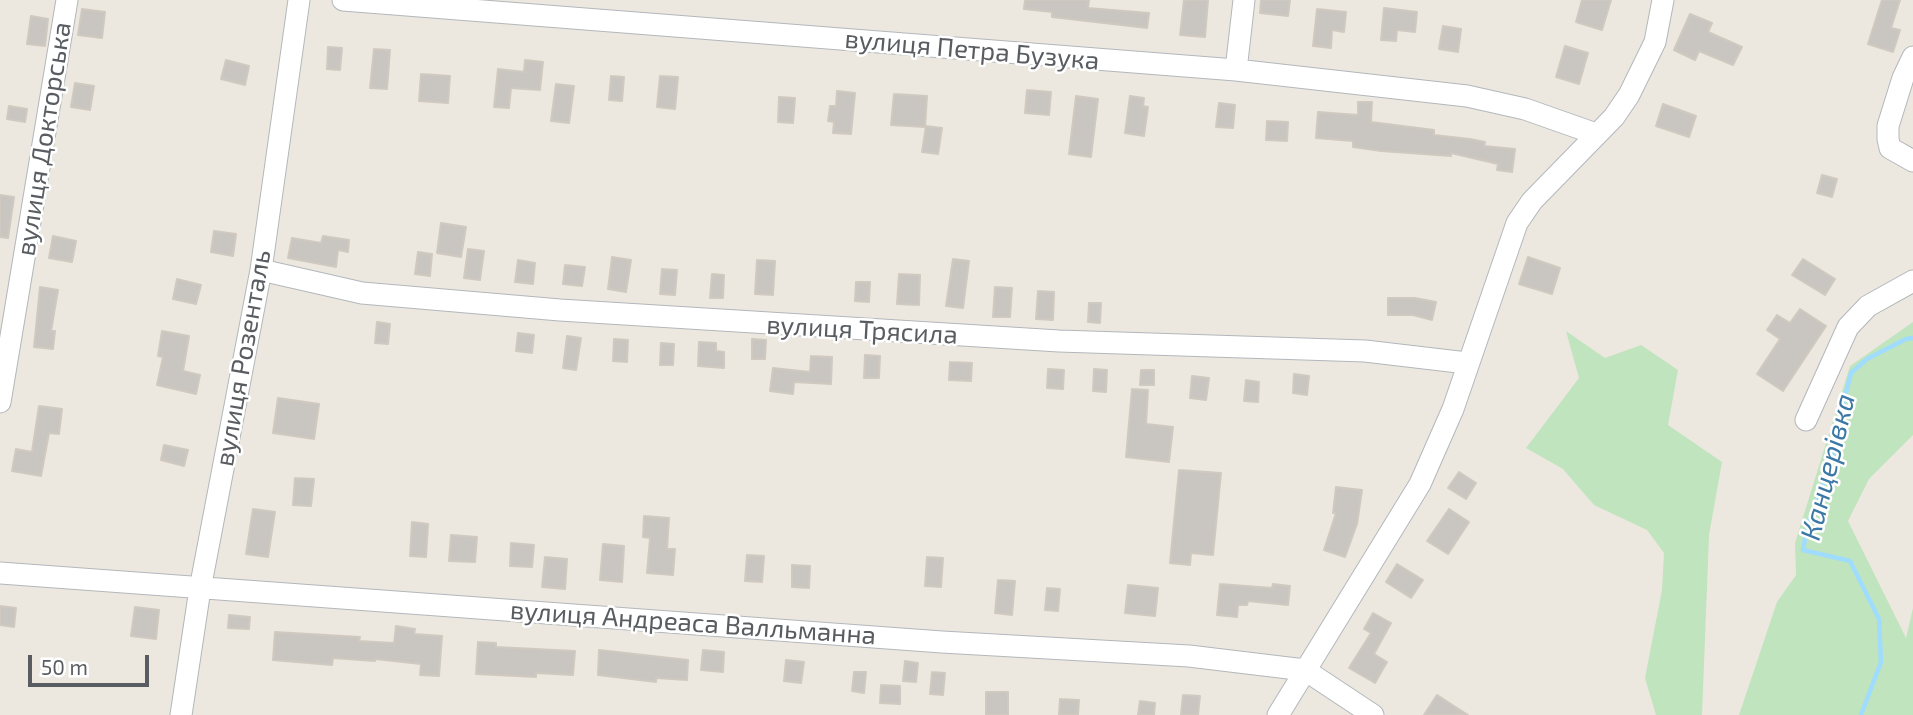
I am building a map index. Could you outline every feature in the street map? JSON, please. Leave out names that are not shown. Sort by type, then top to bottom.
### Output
[{"type":"street","name":"вулиця Докторська","points":[[0,402],[66,0]]},
{"type":"street","name":"вулиця Розенталь","points":[[181,715],[200,589],[261,271],[299,0]]},
{"type":"street","name":"вулиця Петра Бузука","points":[[343,0],[1236,70],[1467,96],[1525,108],[1595,134]]},
{"type":"street","points":[[1236,70],[1244,0]]},
{"type":"street","points":[[1278,715],[1414,495],[1453,409],[1517,223],[1532,201],[1614,117],[1644,69],[1655,42],[1663,0]]},
{"type":"street","points":[[1913,57],[1888,126],[1890,148],[1913,161]]},
{"type":"street","name":"вулиця Трясила","points":[[261,271],[362,293],[560,310],[1046,341],[1365,351],[1467,363]]},
{"type":"street","points":[[1805,420],[1848,327],[1868,306],[1913,281]]},
{"type":"street","name":"вулиця Андреаса Валльманна","points":[[0,573],[942,642],[1189,656],[1305,670],[1373,715]]},
{"type":"green space","points":[[1913,322],[1913,435],[1869,479],[1848,521],[1906,638],[1913,608],[1913,715],[1739,715],[1777,602],[1796,575],[1795,543],[1850,366]]},
{"type":"green space","points":[[1566,331],[1605,358],[1641,345],[1678,370],[1668,425],[1722,462],[1709,535],[1702,715],[1656,715],[1645,678],[1662,590],[1664,553],[1647,530],[1594,505],[1563,469],[1526,448],[1579,378]]},
{"type":"building","points":[[1025,0],[1089,0],[1088,8],[1149,13],[1147,28],[1052,17],[1052,12],[1024,9]]},
{"type":"building","points":[[1184,0],[1208,0],[1205,37],[1180,35]]},
{"type":"building","points":[[1261,0],[1290,0],[1288,16],[1260,13]]},
{"type":"building","points":[[1582,0],[1611,0],[1602,30],[1576,22]]},
{"type":"building","points":[[1882,0],[1900,0],[1891,28],[1900,30],[1893,52],[1868,44]]},
{"type":"building","points":[[1384,8],[1417,12],[1415,32],[1397,30],[1396,41],[1381,40]]},
{"type":"building","points":[[82,9],[105,12],[102,38],[78,35]]},
{"type":"building","points":[[1317,9],[1346,12],[1344,32],[1332,30],[1331,48],[1313,46]]},
{"type":"building","points":[[1690,14],[1712,23],[1708,32],[1742,47],[1733,65],[1699,51],[1695,60],[1674,50]]},
{"type":"building","points":[[31,16],[48,19],[45,46],[27,44]]},
{"type":"building","points":[[1443,26],[1461,29],[1458,52],[1439,49]]},
{"type":"building","points":[[1565,46],[1588,53],[1579,84],[1556,77]]},
{"type":"building","points":[[328,47],[342,48],[340,70],[327,69]]},
{"type":"building","points":[[374,49],[390,50],[387,89],[370,88]]},
{"type":"building","points":[[226,60],[249,66],[245,85],[221,79]]},
{"type":"building","points":[[525,60],[543,62],[540,90],[511,88],[509,108],[494,107],[498,69],[524,72]]},
{"type":"building","points":[[421,74],[450,76],[448,103],[419,101]]},
{"type":"building","points":[[611,76],[624,77],[622,101],[609,100]]},
{"type":"building","points":[[660,76],[678,77],[675,109],[657,107]]},
{"type":"building","points":[[75,83],[94,86],[90,110],[71,107]]},
{"type":"building","points":[[556,84],[574,86],[569,123],[551,121]]},
{"type":"building","points":[[1027,90],[1051,92],[1049,115],[1025,113]]},
{"type":"building","points":[[837,91],[855,93],[851,134],[833,133],[834,122],[828,121],[830,106],[836,106]]},
{"type":"building","points":[[894,94],[927,96],[925,127],[891,125]]},
{"type":"building","points":[[1076,96],[1098,99],[1091,157],[1069,154]]},
{"type":"building","points":[[1130,96],[1144,98],[1143,106],[1148,107],[1144,136],[1125,133]]},
{"type":"building","points":[[779,97],[795,98],[793,123],[778,122]]},
{"type":"building","points":[[1358,102],[1372,102],[1371,122],[1434,130],[1434,135],[1485,142],[1484,146],[1515,149],[1512,172],[1497,170],[1498,164],[1451,153],[1451,156],[1381,151],[1353,147],[1353,141],[1316,138],[1318,112],[1358,115]]},
{"type":"building","points":[[1219,103],[1235,105],[1233,128],[1216,127]]},
{"type":"building","points":[[1663,104],[1696,116],[1689,137],[1656,126]]},
{"type":"building","points":[[9,106],[27,109],[25,122],[7,119]]},
{"type":"building","points":[[1267,121],[1288,122],[1287,141],[1266,140]]},
{"type":"building","points":[[926,126],[942,128],[938,154],[922,152]]},
{"type":"building","points":[[1822,175],[1837,179],[1832,197],[1817,193]]},
{"type":"building","points":[[0,195],[14,197],[8,238],[0,237]]},
{"type":"building","points":[[441,223],[466,227],[461,257],[437,253]]},
{"type":"building","points":[[214,231],[236,234],[233,256],[211,252]]},
{"type":"building","points":[[53,236],[76,241],[72,262],[49,258]]},
{"type":"building","points":[[323,236],[349,240],[348,252],[338,250],[336,267],[288,258],[292,238],[321,243]]},
{"type":"building","points":[[468,249],[484,251],[480,280],[464,278]]},
{"type":"building","points":[[418,252],[432,254],[430,276],[415,274]]},
{"type":"building","points":[[612,257],[631,260],[626,292],[608,289]]},
{"type":"building","points":[[1528,257],[1560,268],[1552,294],[1519,284]]},
{"type":"building","points":[[953,259],[969,261],[963,308],[946,306]]},
{"type":"building","points":[[1803,259],[1835,279],[1825,295],[1792,275]]},
{"type":"building","points":[[518,260],[535,263],[533,284],[515,282]]},
{"type":"building","points":[[757,260],[775,261],[773,295],[755,294]]},
{"type":"building","points":[[565,265],[585,267],[582,286],[563,284]]},
{"type":"building","points":[[662,269],[677,270],[675,295],[660,294]]},
{"type":"building","points":[[712,274],[724,275],[723,298],[710,298]]},
{"type":"building","points":[[899,274],[920,275],[919,305],[897,304]]},
{"type":"building","points":[[177,279],[201,285],[196,304],[173,299]]},
{"type":"building","points":[[856,282],[870,282],[869,302],[855,301]]},
{"type":"building","points":[[40,287],[58,290],[51,331],[55,331],[53,349],[34,347]]},
{"type":"building","points":[[995,287],[1012,288],[1010,317],[993,317]]},
{"type":"building","points":[[1038,291],[1054,292],[1053,320],[1036,319]]},
{"type":"building","points":[[1388,298],[1415,298],[1436,302],[1432,320],[1413,315],[1388,315]]},
{"type":"building","points":[[1089,303],[1101,303],[1100,323],[1088,322]]},
{"type":"building","points":[[1800,309],[1826,326],[1783,391],[1757,374],[1780,339],[1767,330],[1777,315],[1790,323]]},
{"type":"building","points":[[377,322],[390,324],[388,344],[375,343]]},
{"type":"building","points":[[162,331],[189,336],[183,371],[200,375],[196,394],[157,385],[163,357],[158,356]]},
{"type":"building","points":[[518,333],[534,335],[532,353],[516,351]]},
{"type":"building","points":[[567,336],[581,338],[576,370],[563,368]]},
{"type":"building","points":[[614,339],[628,340],[627,362],[613,361]]},
{"type":"building","points":[[752,339],[766,340],[765,359],[752,359]]},
{"type":"building","points":[[699,342],[716,343],[716,351],[724,352],[724,368],[698,366]]},
{"type":"building","points":[[661,343],[674,344],[673,365],[660,365]]},
{"type":"building","points":[[865,355],[880,356],[879,378],[864,378]]},
{"type":"building","points":[[811,356],[832,357],[831,384],[794,382],[793,394],[770,391],[773,368],[810,372]]},
{"type":"building","points":[[950,362],[972,363],[971,381],[949,380]]},
{"type":"building","points":[[1048,369],[1064,370],[1063,389],[1047,388]]},
{"type":"building","points":[[1094,369],[1107,370],[1106,392],[1093,391]]},
{"type":"building","points":[[1141,370],[1154,370],[1154,385],[1140,385]]},
{"type":"building","points":[[1294,374],[1309,376],[1307,395],[1293,393]]},
{"type":"building","points":[[1192,376],[1209,378],[1206,400],[1190,398]]},
{"type":"building","points":[[1246,380],[1259,382],[1258,402],[1244,401]]},
{"type":"building","points":[[1132,389],[1148,390],[1146,424],[1173,427],[1169,462],[1126,457]]},
{"type":"building","points":[[278,398],[319,404],[314,439],[273,433]]},
{"type":"building","points":[[39,406],[62,409],[59,434],[49,433],[41,476],[12,471],[16,449],[32,452]]},
{"type":"building","points":[[164,445],[188,450],[184,466],[161,460]]},
{"type":"building","points":[[1179,470],[1221,473],[1213,555],[1191,553],[1190,565],[1170,563]]},
{"type":"building","points":[[1459,472],[1476,483],[1466,499],[1448,488]]},
{"type":"building","points":[[295,478],[314,479],[311,506],[293,505]]},
{"type":"building","points":[[1336,487],[1362,490],[1357,524],[1345,557],[1324,550],[1336,513],[1333,513]]},
{"type":"building","points":[[253,509],[275,512],[268,557],[246,554]]},
{"type":"building","points":[[1449,509],[1469,522],[1448,554],[1427,541]]},
{"type":"building","points":[[644,516],[669,518],[667,549],[675,549],[673,575],[647,573],[650,538],[643,537]]},
{"type":"building","points":[[412,522],[428,524],[426,557],[410,556]]},
{"type":"building","points":[[451,535],[477,537],[475,562],[449,561]]},
{"type":"building","points":[[511,543],[534,545],[532,567],[510,566]]},
{"type":"building","points":[[603,544],[624,546],[622,582],[600,580]]},
{"type":"building","points":[[747,555],[764,556],[762,582],[745,581]]},
{"type":"building","points":[[545,557],[567,559],[565,589],[542,587]]},
{"type":"building","points":[[927,557],[943,558],[941,587],[925,586]]},
{"type":"building","points":[[1397,564],[1423,580],[1411,598],[1386,582]]},
{"type":"building","points":[[792,565],[810,566],[809,588],[792,587]]},
{"type":"building","points":[[998,580],[1015,581],[1012,615],[995,613]]},
{"type":"building","points":[[1220,584],[1272,588],[1273,584],[1290,586],[1288,605],[1248,601],[1247,605],[1238,605],[1237,617],[1217,615]]},
{"type":"building","points":[[1128,585],[1158,588],[1155,616],[1125,613]]},
{"type":"building","points":[[1047,588],[1060,589],[1058,611],[1045,610]]},
{"type":"building","points":[[0,606],[16,608],[14,627],[0,625]]},
{"type":"building","points":[[135,607],[159,610],[156,639],[131,636]]},
{"type":"building","points":[[1373,613],[1391,623],[1374,654],[1387,662],[1375,683],[1349,668],[1371,633],[1364,629]]},
{"type":"building","points":[[229,615],[250,617],[249,629],[228,628]]},
{"type":"building","points":[[396,626],[415,629],[414,634],[442,636],[439,676],[420,675],[421,664],[375,659],[333,658],[332,665],[273,660],[275,632],[360,637],[359,641],[394,643]]},
{"type":"building","points":[[478,642],[496,643],[496,647],[575,651],[573,675],[536,673],[536,677],[476,674]]},
{"type":"building","points":[[599,650],[688,660],[687,680],[656,678],[656,682],[598,675]]},
{"type":"building","points":[[703,650],[724,652],[723,672],[701,670]]},
{"type":"building","points":[[786,660],[804,662],[801,683],[784,681]]},
{"type":"building","points":[[905,661],[918,663],[916,682],[903,681]]},
{"type":"building","points":[[854,672],[866,672],[864,693],[852,691]]},
{"type":"building","points":[[932,672],[945,673],[943,695],[930,694]]},
{"type":"building","points":[[881,685],[900,686],[900,704],[880,703]]},
{"type":"building","points":[[986,692],[1008,692],[1008,715],[986,715]]},
{"type":"building","points":[[1183,695],[1200,696],[1198,715],[1181,715]]},
{"type":"building","points":[[1437,695],[1468,715],[1424,715]]},
{"type":"building","points":[[1060,699],[1079,700],[1078,715],[1059,715]]},
{"type":"building","points":[[1140,701],[1155,703],[1154,715],[1138,715]]},
{"type":"waterway","name":"Канцерівка","points":[[1861,715],[1881,662],[1879,619],[1850,561],[1803,550],[1807,528],[1835,451],[1836,432],[1851,373],[1867,359],[1913,338]]}]
